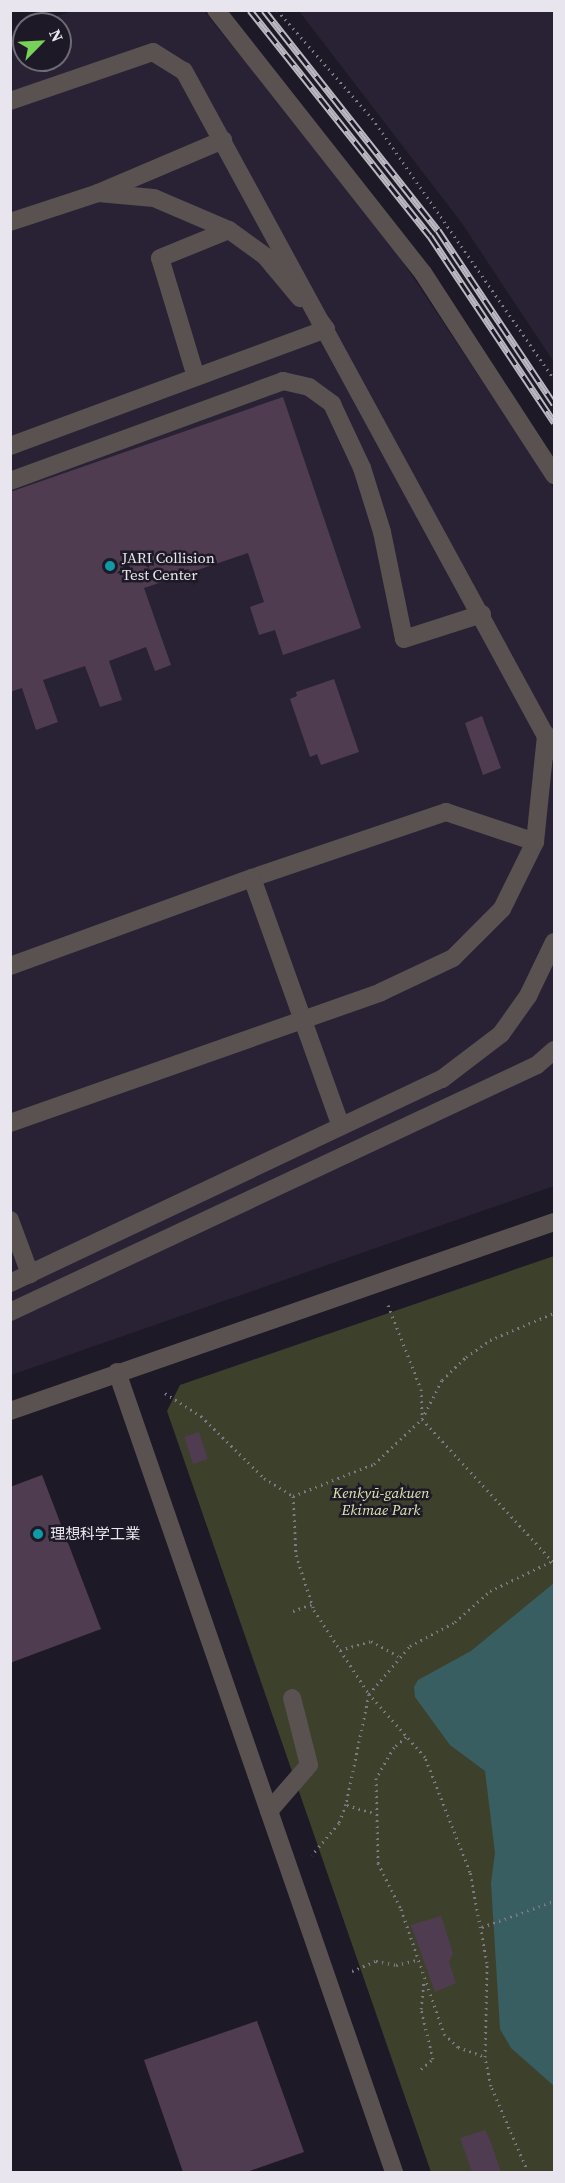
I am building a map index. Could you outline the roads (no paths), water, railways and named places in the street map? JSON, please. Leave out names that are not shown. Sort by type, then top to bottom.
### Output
[{"type":"street","points":[[216,10],[423,273],[555,475]]},
{"type":"street","points":[[10,101],[153,52],[184,71],[546,730],[555,751]]},
{"type":"street","points":[[10,222],[98,193],[223,140]]},
{"type":"street","points":[[98,193],[153,198],[229,230],[265,256],[326,329]]},
{"type":"street","points":[[196,377],[160,258],[229,230]]},
{"type":"street","points":[[10,446],[326,329]]},
{"type":"street","points":[[10,481],[283,381],[309,387],[332,404],[362,468],[382,532],[404,639],[482,614]]},
{"type":"street","points":[[10,1123],[381,992],[453,958],[502,909],[535,842],[546,730]]},
{"type":"street","points":[[10,966],[252,878],[446,812],[535,842]]},
{"type":"street","points":[[252,878],[341,1126]]},
{"type":"street","points":[[10,1283],[442,1079],[501,1034],[528,996],[555,942]]},
{"type":"street","points":[[10,1312],[537,1065],[555,1050]]},
{"type":"street","points":[[10,1220],[30,1274]]},
{"type":"street","points":[[10,1411],[555,1222]]},
{"type":"street","points":[[117,1372],[394,2172]]},
{"type":"street","points":[[269,1811],[309,1765],[292,1698]]},
{"type":"railway","points":[[250,10],[430,236],[554,422]]},
{"type":"railway","points":[[264,10],[438,230],[554,404]]},
{"type":"place","name":"JARI Collision Test Center","points":[[110,566]]},
{"type":"place","name":"理想科学工業","points":[[38,1534]]},
{"type":"park label","name":"Kenkyū-gakuen Ekimae Park","points":[[381,1500]]}]
